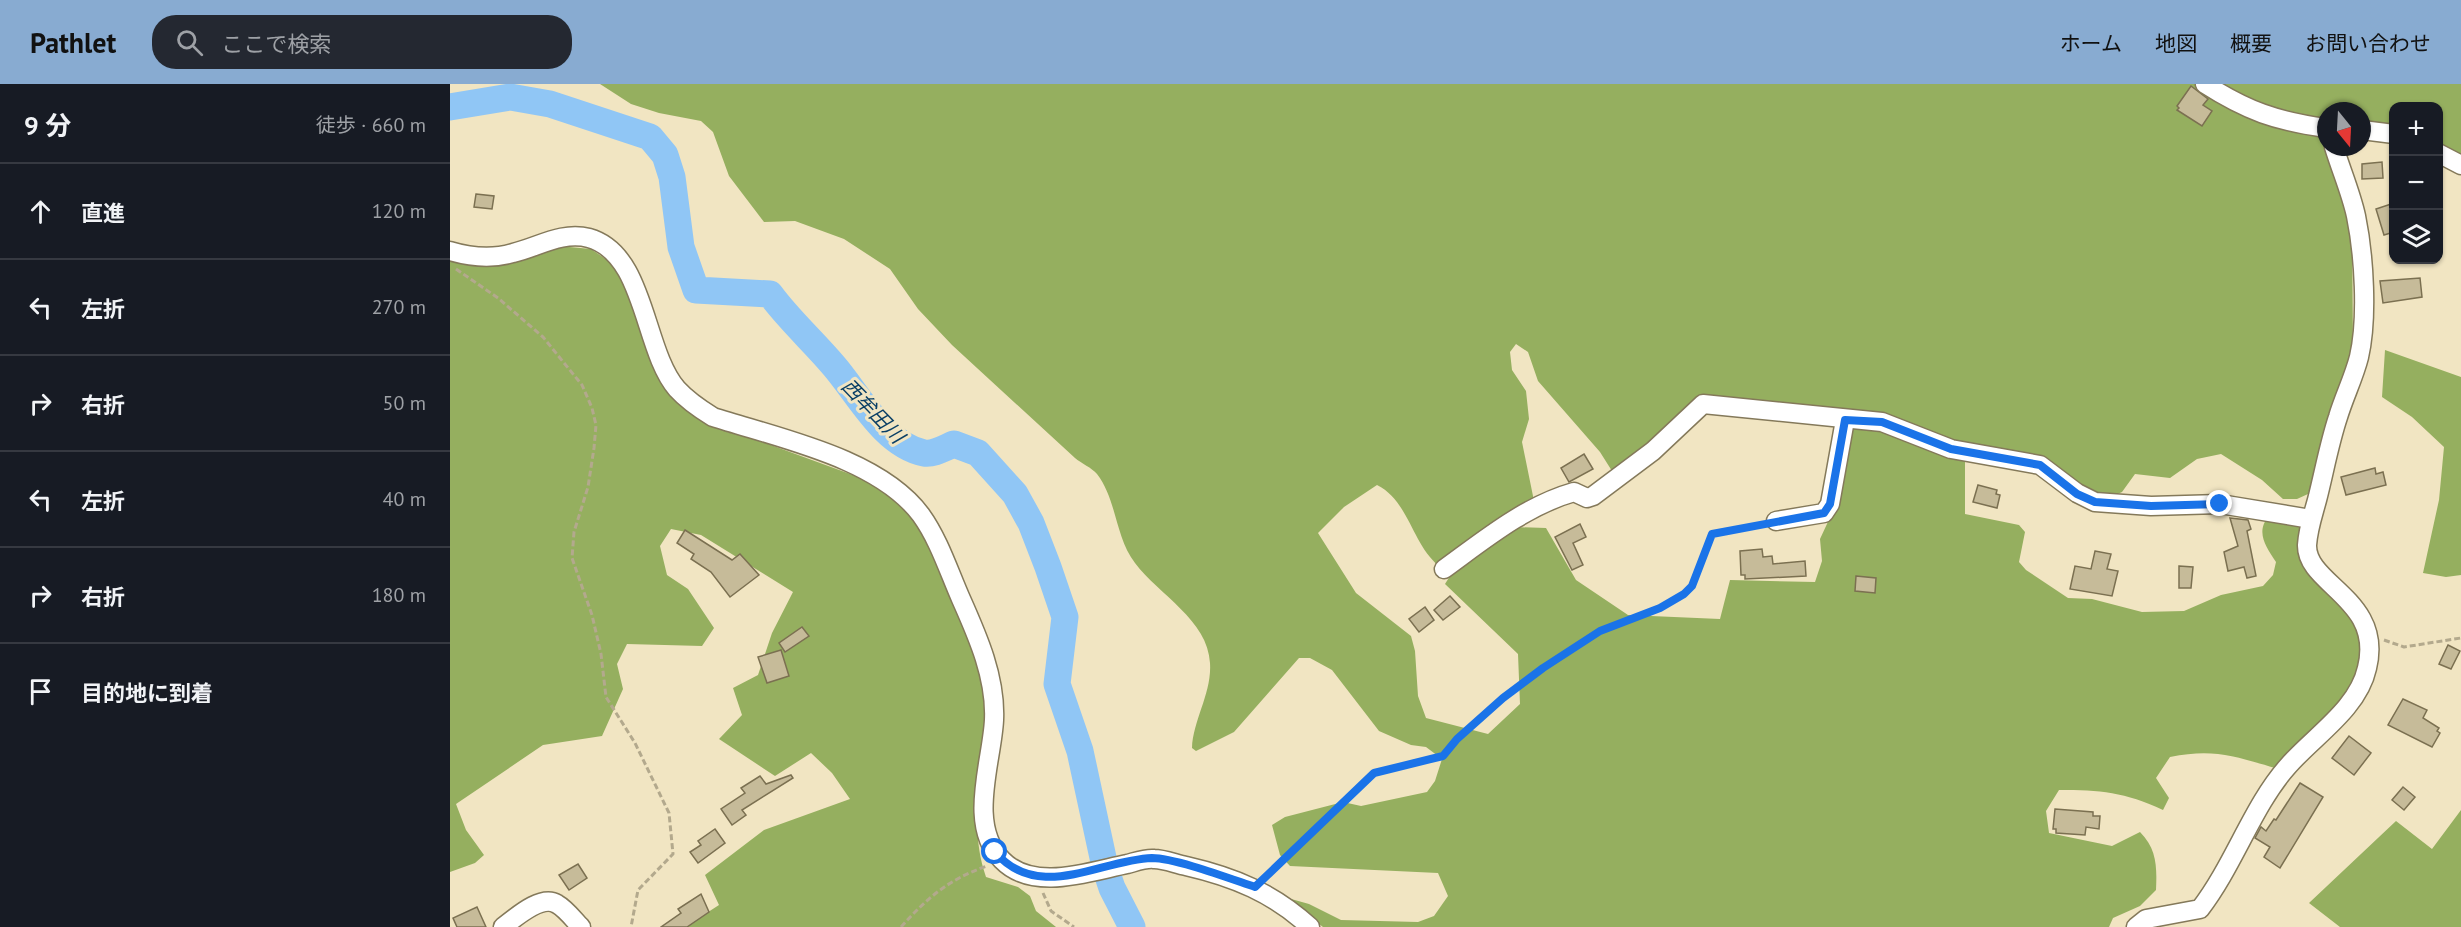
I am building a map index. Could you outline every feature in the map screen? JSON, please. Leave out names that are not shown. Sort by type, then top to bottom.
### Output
[{"type":"street","points":[[2205,84],[2253,110],[2284,122],[2317,127]]},
{"type":"street","points":[[2371,131],[2389,133]]},
{"type":"street","points":[[2443,155],[2461,165]]},
{"type":"street","points":[[2136,927],[2146,920],[2200,909],[2221,882],[2275,781],[2337,718],[2356,692],[2367,670],[2369,649],[2360,611],[2309,557],[2307,546],[2310,519],[2338,417],[2359,357],[2361,339],[2362,268],[2356,216],[2337,156]]},
{"type":"street","points":[[451,258],[495,257],[571,237],[589,238],[600,244],[622,263],[671,379],[676,388],[695,406],[713,417],[874,473],[900,493],[921,515],[936,543],[976,634],[988,670],[994,719],[984,818],[988,837],[1003,861],[1036,878],[1097,871],[1153,858],[1255,887],[1297,915],[1310,927]]},
{"type":"street","points":[[1444,569],[1506,524],[1550,500],[1574,492],[1587,498],[1593,496],[1653,450],[1703,404],[1882,422],[1951,449],[2040,465],[2077,494],[2095,502],[2151,506],[2220,504],[2310,519]]},
{"type":"street","points":[[1776,521],[1824,513],[1830,504],[1845,420]]},
{"type":"street","points":[[503,927],[533,907],[548,901],[556,903],[581,927]]},
{"type":"path","points":[[451,258],[463,276],[498,298],[543,337],[577,377],[592,408],[596,425],[594,448],[588,487],[574,532],[572,558],[594,625],[601,654],[606,697],[635,743],[669,813],[673,854],[638,890],[631,927]]},
{"type":"path","points":[[1255,887],[1374,773],[1443,756],[1457,739],[1503,698],[1543,668],[1600,631],[1660,608],[1684,594],[1692,586],[1712,534],[1776,521]]},
{"type":"path","points":[[2364,623],[2388,642],[2404,647],[2461,638]]},
{"type":"path","points":[[901,927],[921,905],[953,879],[1003,861]]},
{"type":"path","points":[[1036,878],[1051,911],[1074,927]]},
{"type":"green space","points":[[600,84],[2461,84],[2461,155],[2443,146],[2443,102],[2389,102],[2389,126],[2371,124],[2371,102],[2317,102],[2317,156],[2329,156],[2352,221],[2353,352],[2308,494],[2297,499],[2283,499],[2262,480],[2221,454],[2197,459],[2170,478],[2135,474],[2122,492],[2111,497],[2097,498],[2038,459],[1953,444],[1887,418],[1779,409],[1715,397],[1701,399],[1692,406],[1625,470],[1612,471],[1600,452],[1538,381],[1528,352],[1516,344],[1510,352],[1512,370],[1526,391],[1529,419],[1522,442],[1534,501],[1439,566],[1422,546],[1396,501],[1377,485],[1344,507],[1318,533],[1356,593],[1411,636],[1415,651],[1418,696],[1426,718],[1488,734],[1520,704],[1518,654],[1445,584],[1450,576],[1512,527],[1546,528],[1576,580],[1628,615],[1720,619],[1730,580],[1815,582],[1822,561],[1820,539],[1833,511],[1846,429],[1851,425],[1882,428],[1965,460],[1965,514],[2019,525],[2025,532],[2019,562],[2026,570],[2068,598],[2092,599],[2142,612],[2184,611],[2221,595],[2263,586],[2273,575],[2276,562],[2262,534],[2269,516],[2302,528],[2300,543],[2307,565],[2353,613],[2361,644],[2362,656],[2355,683],[2326,721],[2275,768],[2211,753],[2170,757],[2156,778],[2169,798],[2163,810],[2136,799],[2112,793],[2059,790],[2046,811],[2049,833],[2112,846],[2140,832],[2146,838],[2155,859],[2156,890],[2140,906],[2113,918],[2109,927],[1323,927],[1284,897],[1309,904],[1341,920],[1418,922],[1434,916],[1448,896],[1438,873],[1290,866],[1280,855],[1272,825],[1285,817],[1343,802],[1361,806],[1427,792],[1435,781],[1442,759],[1426,747],[1411,745],[1379,731],[1332,670],[1310,658],[1299,658],[1234,732],[1196,751],[1192,748],[1210,674],[1207,648],[1192,621],[1145,575],[1128,553],[1109,495],[1097,474],[1075,458],[952,345],[918,309],[890,269],[844,239],[795,221],[764,222],[729,176],[713,132],[701,121],[659,113],[631,104]]},
{"type":"green space","points":[[559,246],[591,249],[610,262],[622,279],[653,362],[698,418],[727,432],[757,440],[872,482],[893,496],[911,514],[932,549],[956,602],[983,679],[987,723],[978,838],[986,877],[1018,887],[1030,896],[1036,911],[1056,927],[685,927],[719,905],[705,875],[764,830],[850,799],[832,773],[811,753],[775,776],[719,739],[742,715],[733,688],[758,675],[772,633],[793,592],[701,535],[671,529],[660,546],[667,575],[688,589],[714,628],[702,646],[627,644],[617,664],[623,689],[602,736],[543,745],[456,804],[466,830],[484,855],[475,863],[450,872],[450,261]]},
{"type":"green space","points":[[2385,350],[2461,377],[2461,575],[2446,577],[2423,573],[2439,500],[2444,447],[2412,417],[2382,397]]},
{"type":"green space","points":[[2461,810],[2461,927],[2340,927],[2309,903],[2396,821],[2432,849]]},
{"type":"building","points":[[2191,86],[2208,99],[2203,105],[2212,111],[2202,126],[2177,110],[2179,108],[2177,106]]},
{"type":"building","points":[[2382,162],[2383,178],[2362,179],[2362,164]]},
{"type":"building","points":[[476,194],[494,196],[492,209],[474,207]]},
{"type":"building","points":[[2389,205],[2389,234],[2384,235],[2376,209]]},
{"type":"building","points":[[2420,278],[2422,297],[2383,303],[2380,281]]},
{"type":"building","points":[[1584,454],[1593,469],[1569,482],[1561,468]]},
{"type":"building","points":[[2375,468],[2376,474],[2383,472],[2386,485],[2346,495],[2341,477]]},
{"type":"building","points":[[1978,485],[1997,490],[1996,494],[2000,495],[1997,508],[1973,502]]},
{"type":"building","points":[[2230,518],[2248,520],[2251,529],[2247,531],[2256,576],[2247,578],[2244,567],[2228,571],[2224,552],[2238,546]]},
{"type":"building","points":[[1580,524],[1586,537],[1573,543],[1583,565],[1572,570],[1555,537]]},
{"type":"building","points":[[685,530],[732,560],[740,554],[759,575],[730,597],[711,572],[691,559],[694,554],[677,543]]},
{"type":"building","points":[[1762,549],[1763,557],[1772,556],[1773,564],[1805,561],[1806,576],[1745,579],[1745,575],[1741,575],[1740,551]]},
{"type":"building","points":[[2095,551],[2111,554],[2107,569],[2118,571],[2112,596],[2070,589],[2075,566],[2091,569]]},
{"type":"building","points":[[2179,566],[2193,567],[2191,588],[2179,588]]},
{"type":"building","points":[[1856,576],[1876,578],[1875,593],[1855,591]]},
{"type":"building","points":[[1450,596],[1460,607],[1443,620],[1434,610]]},
{"type":"building","points":[[1425,607],[1434,620],[1419,632],[1409,619]]},
{"type":"building","points":[[802,627],[809,636],[785,652],[779,643]]},
{"type":"building","points":[[2448,645],[2460,651],[2451,669],[2439,664]]},
{"type":"building","points":[[781,650],[789,676],[767,683],[758,657]]},
{"type":"building","points":[[2403,699],[2427,710],[2423,718],[2439,728],[2437,731],[2440,733],[2432,747],[2388,725]]},
{"type":"building","points":[[2349,736],[2371,753],[2354,775],[2332,758]]},
{"type":"building","points":[[791,775],[793,778],[742,810],[746,815],[732,825],[721,809],[745,793],[741,788],[760,776],[766,784]]},
{"type":"building","points":[[2300,783],[2323,797],[2280,868],[2264,857],[2270,847],[2255,838],[2261,827],[2266,831],[2274,819],[2276,820]]},
{"type":"building","points":[[2403,787],[2415,797],[2404,810],[2392,800]]},
{"type":"building","points":[[2055,809],[2093,812],[2093,816],[2100,816],[2099,829],[2086,827],[2085,835],[2056,833],[2056,829],[2053,829]]},
{"type":"building","points":[[715,829],[725,843],[698,863],[690,852],[701,845],[698,841]]},
{"type":"building","points":[[578,864],[587,878],[569,890],[559,875]]},
{"type":"building","points":[[701,894],[709,912],[687,927],[661,927],[681,913],[678,909]]},
{"type":"building","points":[[477,907],[486,927],[457,927],[453,918]]},
{"type":"waterway","name":"西牟田川","points":[[450,107],[510,97],[550,104],[650,137],[665,155],[672,177],[681,247],[696,290],[770,294],[834,366],[873,417],[897,440],[924,453],[935,452],[954,444],[978,453],[1015,494],[1031,523],[1065,617],[1057,684],[1080,751],[1105,867],[1112,888],[1132,927]]},
{"type":"route","points":[[995,852],[1011,867],[1036,878],[1097,871],[1153,858],[1196,868],[1255,887],[1374,773],[1443,756],[1457,739],[1503,698],[1543,668],[1600,631],[1660,608],[1684,594],[1692,586],[1712,534],[1824,513],[1830,504],[1845,420],[1882,422],[1951,449],[2018,459],[2040,465],[2077,494],[2095,502],[2151,506],[2220,504]]}]
